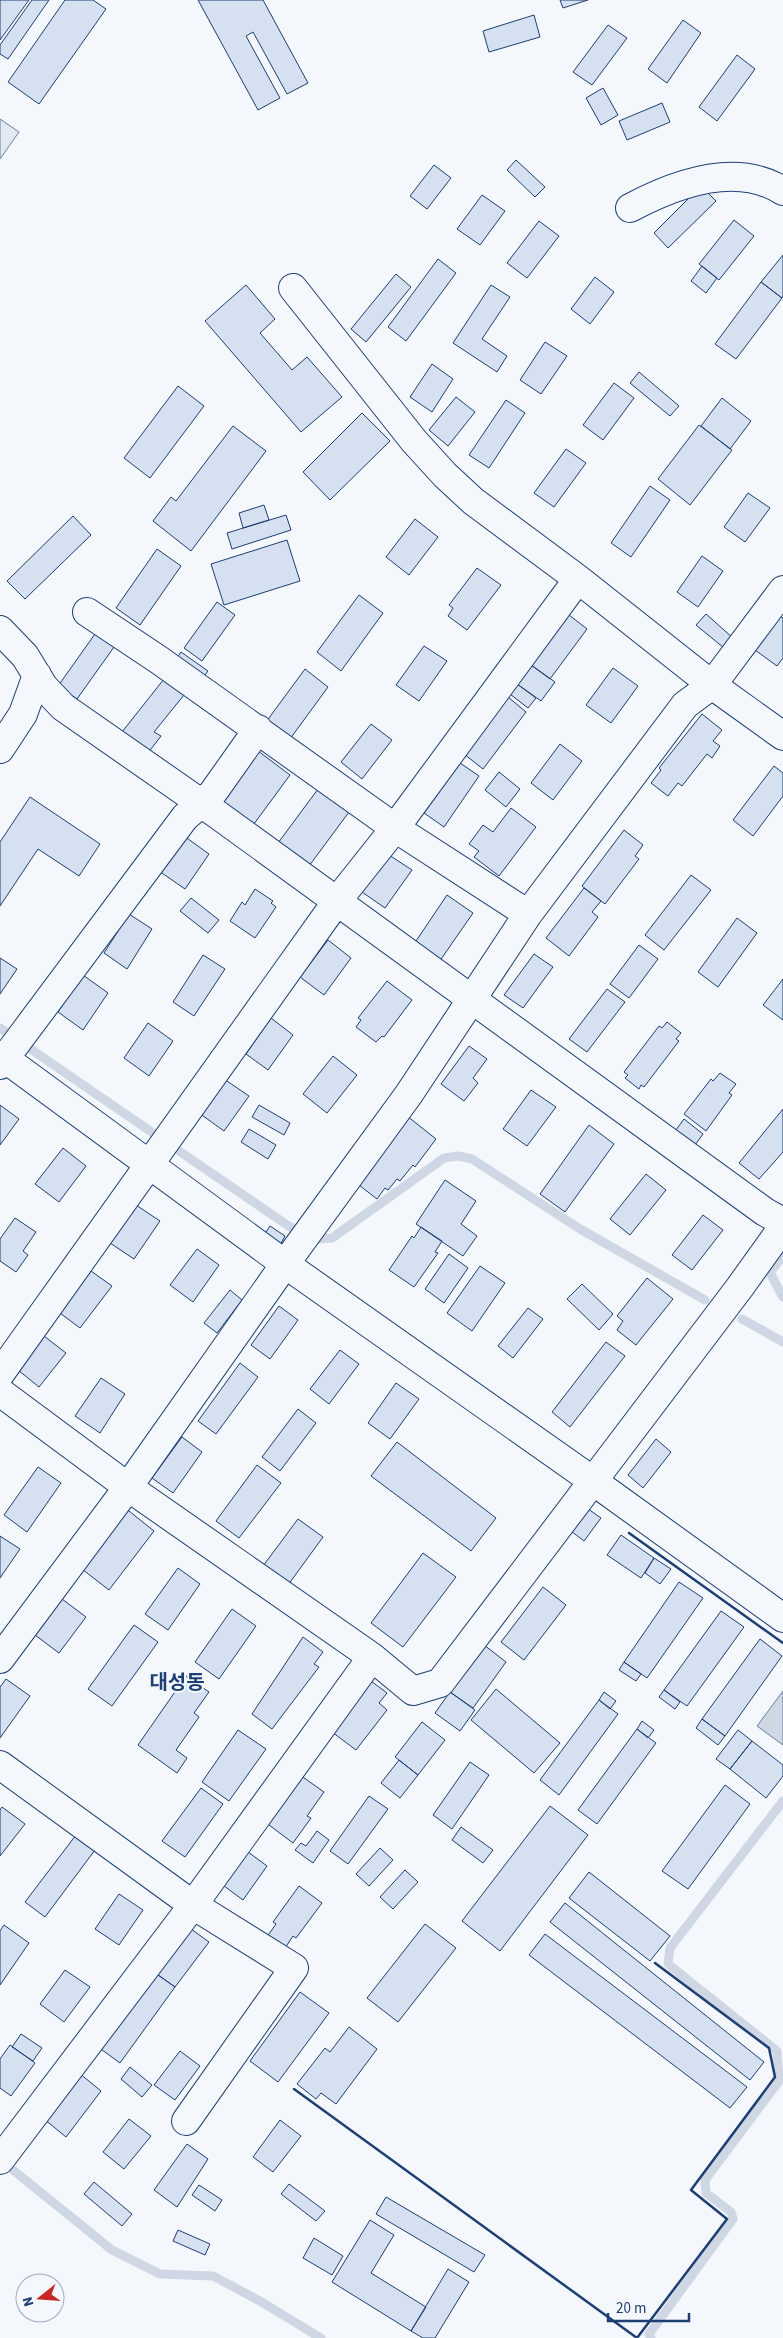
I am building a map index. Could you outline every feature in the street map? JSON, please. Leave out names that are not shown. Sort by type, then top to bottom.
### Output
[{"type":"street","points":[[630,208],[661,191],[693,181],[729,176],[770,183],[783,192]]},
{"type":"street","points":[[293,288],[414,440],[473,501],[578,579],[712,685],[783,736]]},
{"type":"street","points":[[0,1374],[337,901],[395,828],[578,579]]},
{"type":"street","points":[[0,1659],[128,1487],[298,1246],[409,1094],[473,1000],[528,914],[685,704],[712,685],[783,590]]},
{"type":"street","points":[[87,612],[258,729],[395,828],[528,914]]},
{"type":"street","points":[[0,630],[25,656],[44,687],[64,707],[337,901],[765,1212],[783,1222]]},
{"type":"street","points":[[0,749],[23,714],[37,675]]},
{"type":"street","points":[[258,729],[212,794],[185,817],[8,1053],[160,1149],[298,1246],[593,1481],[783,1618]]},
{"type":"street","points":[[0,1392],[128,1487],[372,1657],[413,1691],[440,1683],[740,1287],[783,1227]]},
{"type":"street","points":[[0,2160],[193,1905],[372,1657]]},
{"type":"street","points":[[0,1765],[193,1905],[294,1968],[186,2121]]},
{"type":"shaded area","points":[[0,119],[19,132],[0,159]]},
{"type":"shaded area","points":[[783,1691],[783,1745],[757,1726]]},
{"type":"building","points":[[0,0],[29,0],[0,40]]},
{"type":"building","points":[[32,0],[49,0],[8,59],[0,54],[0,45]]},
{"type":"building","points":[[65,0],[93,0],[106,9],[39,104],[8,82]]},
{"type":"building","points":[[198,0],[263,0],[308,83],[287,94],[253,32],[246,36],[280,98],[258,110]]},
{"type":"building","points":[[560,0],[588,0],[563,8]]},
{"type":"building","points":[[534,15],[540,37],[489,52],[483,31]]},
{"type":"building","points":[[683,20],[701,33],[667,83],[648,69]]},
{"type":"building","points":[[608,25],[627,38],[592,85],[573,72]]},
{"type":"building","points":[[737,55],[755,69],[717,121],[699,107]]},
{"type":"building","points":[[603,88],[618,115],[601,125],[586,98]]},
{"type":"building","points":[[662,103],[670,122],[627,140],[619,121]]},
{"type":"building","points":[[516,160],[545,187],[535,197],[507,170]]},
{"type":"building","points":[[434,165],[451,178],[427,209],[410,196]]},
{"type":"building","points":[[701,186],[716,201],[668,248],[654,233]]},
{"type":"building","points":[[482,195],[505,211],[480,245],[457,229]]},
{"type":"building","points":[[734,220],[754,236],[719,280],[699,264]]},
{"type":"building","points":[[539,221],[559,236],[527,278],[507,263]]},
{"type":"building","points":[[783,255],[783,296],[782,298],[761,282]]},
{"type":"building","points":[[438,259],[456,273],[406,341],[388,327]]},
{"type":"building","points":[[702,266],[717,278],[706,293],[691,281]]},
{"type":"building","points":[[396,274],[411,287],[366,342],[351,329]]},
{"type":"building","points":[[595,277],[614,292],[590,324],[571,309]]},
{"type":"building","points":[[761,282],[782,298],[736,359],[715,344]]},
{"type":"building","points":[[246,285],[275,319],[260,333],[292,370],[307,357],[342,397],[301,432],[205,321]]},
{"type":"building","points":[[491,285],[510,297],[482,339],[507,356],[497,372],[453,343]]},
{"type":"building","points":[[545,342],[567,356],[541,394],[520,380]]},
{"type":"building","points":[[432,364],[453,379],[432,412],[410,397]]},
{"type":"building","points":[[639,372],[679,406],[670,416],[630,383]]},
{"type":"building","points":[[614,383],[634,398],[603,440],[583,425]]},
{"type":"building","points":[[178,386],[204,406],[150,478],[124,458]]},
{"type":"building","points":[[456,397],[475,412],[448,446],[429,430]]},
{"type":"building","points":[[722,398],[751,421],[730,449],[701,426]]},
{"type":"building","points":[[506,400],[525,413],[489,468],[469,455]]},
{"type":"building","points":[[362,413],[390,441],[330,500],[303,472]]},
{"type":"building","points":[[699,425],[732,450],[690,505],[658,479]]},
{"type":"building","points":[[233,426],[266,451],[191,551],[153,521],[171,497],[176,501]]},
{"type":"building","points":[[566,449],[586,463],[554,507],[534,493]]},
{"type":"building","points":[[650,486],[670,500],[631,557],[611,543]]},
{"type":"building","points":[[748,493],[770,508],[745,542],[724,527]]},
{"type":"building","points":[[264,505],[269,520],[243,528],[239,513]]},
{"type":"building","points":[[286,515],[291,530],[232,549],[227,533]]},
{"type":"building","points":[[73,516],[91,535],[25,599],[7,581]]},
{"type":"building","points":[[415,519],[438,537],[409,575],[386,557]]},
{"type":"building","points":[[287,540],[300,581],[224,605],[211,564]]},
{"type":"building","points":[[157,549],[181,566],[140,625],[116,608]]},
{"type":"building","points":[[702,556],[723,571],[698,607],[677,592]]},
{"type":"building","points":[[477,568],[501,585],[467,630],[448,616],[453,608],[449,605]]},
{"type":"building","points":[[359,595],[383,613],[341,671],[317,652]]},
{"type":"building","points":[[217,602],[235,615],[202,661],[184,648]]},
{"type":"building","points":[[564,611],[587,629],[550,679],[527,662]]},
{"type":"building","points":[[706,614],[733,638],[724,648],[696,625]]},
{"type":"building","points":[[780,616],[783,618],[783,658],[777,666],[755,650]]},
{"type":"building","points":[[95,634],[114,647],[77,699],[58,686]]},
{"type":"building","points":[[424,646],[447,661],[419,701],[396,685]]},
{"type":"building","points":[[181,652],[208,671],[199,683],[173,664]]},
{"type":"building","points":[[527,662],[555,682],[541,701],[513,681]]},
{"type":"building","points":[[613,668],[638,686],[611,723],[586,705]]},
{"type":"building","points":[[305,669],[328,687],[290,739],[266,722]]},
{"type":"building","points":[[164,679],[184,695],[154,732],[161,736],[144,758],[118,737]]},
{"type":"building","points":[[517,684],[536,698],[528,708],[510,694]]},
{"type":"building","points":[[508,697],[526,712],[483,769],[464,754]]},
{"type":"building","points":[[702,714],[722,730],[713,741],[720,746],[712,758],[707,754],[682,786],[678,783],[668,796],[651,783],[661,770],[659,768]]},
{"type":"building","points":[[371,724],[392,740],[362,779],[341,762]]},
{"type":"building","points":[[560,744],[582,761],[553,800],[531,783]]},
{"type":"building","points":[[254,748],[290,775],[251,828],[215,802]]},
{"type":"building","points":[[460,763],[479,776],[444,827],[424,813]]},
{"type":"building","points":[[774,766],[783,773],[783,796],[753,836],[733,820]]},
{"type":"building","points":[[499,772],[520,789],[506,807],[485,790]]},
{"type":"building","points":[[321,785],[352,808],[309,866],[278,843]]},
{"type":"building","points":[[30,797],[100,844],[79,876],[38,849],[0,906],[0,842]]},
{"type":"building","points":[[511,808],[536,827],[499,876],[474,857],[479,851],[469,844],[483,825],[493,832]]},
{"type":"building","points":[[624,830],[643,845],[635,856],[639,859],[605,904],[582,886]]},
{"type":"building","points":[[184,836],[209,854],[185,889],[159,871]]},
{"type":"building","points":[[389,855],[412,870],[385,908],[362,892]]},
{"type":"building","points":[[691,875],[711,890],[664,950],[645,935]]},
{"type":"building","points":[[584,888],[601,901],[592,912],[598,917],[569,956],[546,938]]},
{"type":"building","points":[[255,889],[273,901],[271,903],[276,907],[255,938],[230,921],[242,902],[245,905]]},
{"type":"building","points":[[447,895],[473,913],[437,965],[412,947]]},
{"type":"building","points":[[191,898],[219,920],[208,933],[180,911]]},
{"type":"building","points":[[129,914],[152,929],[127,969],[104,953]]},
{"type":"building","points":[[737,918],[757,933],[718,987],[698,972]]},
{"type":"building","points":[[328,940],[351,958],[324,995],[300,977]]},
{"type":"building","points":[[639,945],[658,959],[629,998],[610,984]]},
{"type":"building","points":[[534,954],[553,967],[523,1008],[504,995]]},
{"type":"building","points":[[203,955],[225,969],[194,1016],[173,1002]]},
{"type":"building","points":[[0,958],[17,969],[0,994]]},
{"type":"building","points":[[83,975],[108,993],[83,1030],[58,1012]]},
{"type":"building","points":[[783,979],[783,1020],[763,1005]]},
{"type":"building","points":[[387,981],[412,1000],[384,1037],[382,1036],[376,1042],[356,1027],[361,1020],[358,1018]]},
{"type":"building","points":[[607,989],[625,1002],[587,1052],[569,1039]]},
{"type":"building","points":[[271,1018],[293,1035],[268,1070],[246,1054]]},
{"type":"building","points":[[667,1022],[681,1033],[676,1039],[679,1041],[644,1087],[641,1085],[639,1089],[625,1078],[628,1075],[624,1072],[659,1026],[662,1028]]},
{"type":"building","points":[[148,1023],[173,1041],[149,1076],[124,1058]]},
{"type":"building","points":[[469,1046],[487,1059],[473,1078],[478,1083],[464,1101],[441,1084]]},
{"type":"building","points":[[333,1056],[357,1075],[327,1113],[303,1094]]},
{"type":"building","points":[[720,1073],[736,1084],[729,1093],[732,1095],[706,1131],[684,1114],[711,1079],[713,1081]]},
{"type":"building","points":[[224,1079],[249,1096],[224,1131],[199,1113]]},
{"type":"building","points":[[531,1090],[556,1107],[527,1146],[503,1129]]},
{"type":"building","points":[[0,1105],[19,1119],[0,1145]]},
{"type":"building","points":[[259,1105],[290,1123],[284,1135],[252,1117]]},
{"type":"building","points":[[783,1109],[783,1152],[759,1179],[739,1163]]},
{"type":"building","points":[[407,1116],[436,1139],[415,1167],[413,1165],[400,1181],[397,1179],[388,1190],[385,1188],[377,1199],[355,1182]]},
{"type":"building","points":[[684,1119],[703,1134],[692,1149],[673,1134]]},
{"type":"building","points":[[589,1125],[614,1144],[565,1212],[540,1194]]},
{"type":"building","points":[[249,1129],[276,1145],[268,1159],[241,1142]]},
{"type":"building","points":[[63,1148],[86,1166],[59,1202],[35,1184]]},
{"type":"building","points":[[646,1174],[666,1190],[630,1235],[610,1219]]},
{"type":"building","points":[[445,1180],[476,1201],[461,1224],[477,1236],[463,1256],[416,1224]]},
{"type":"building","points":[[136,1205],[160,1221],[134,1259],[110,1243]]},
{"type":"building","points":[[703,1215],[723,1230],[692,1270],[672,1255]]},
{"type":"building","points":[[15,1218],[36,1232],[23,1251],[28,1255],[16,1272],[0,1261],[0,1239]]},
{"type":"building","points":[[270,1226],[285,1236],[278,1249],[262,1238]]},
{"type":"building","points":[[421,1227],[442,1241],[435,1252],[438,1253],[414,1287],[389,1270],[412,1236],[414,1238]]},
{"type":"building","points":[[197,1249],[219,1265],[193,1302],[170,1285]]},
{"type":"building","points":[[449,1254],[468,1268],[444,1303],[425,1289]]},
{"type":"building","points":[[480,1266],[505,1283],[472,1331],[447,1313]]},
{"type":"building","points":[[91,1271],[112,1286],[80,1328],[60,1313]]},
{"type":"building","points":[[647,1278],[673,1299],[636,1345],[617,1330],[623,1321],[617,1316]]},
{"type":"building","points":[[582,1284],[613,1314],[599,1330],[567,1299]]},
{"type":"building","points":[[230,1290],[242,1300],[217,1333],[204,1323]]},
{"type":"building","points":[[279,1306],[298,1320],[270,1359],[251,1345]]},
{"type":"building","points":[[528,1308],[543,1319],[513,1358],[498,1346]]},
{"type":"building","points":[[44,1336],[66,1353],[39,1387],[18,1370]]},
{"type":"building","points":[[606,1342],[625,1356],[570,1427],[552,1412]]},
{"type":"building","points":[[340,1350],[359,1364],[329,1404],[310,1389]]},
{"type":"building","points":[[240,1363],[258,1377],[216,1434],[198,1421]]},
{"type":"building","points":[[101,1378],[125,1394],[100,1433],[75,1416]]},
{"type":"building","points":[[396,1383],[419,1399],[390,1439],[368,1423]]},
{"type":"building","points":[[298,1409],[316,1423],[280,1471],[262,1457]]},
{"type":"building","points":[[182,1437],[202,1452],[173,1493],[152,1478]]},
{"type":"building","points":[[656,1439],[671,1452],[643,1488],[628,1475]]},
{"type":"building","points":[[397,1442],[496,1518],[471,1551],[371,1476]]},
{"type":"building","points":[[257,1465],[281,1483],[239,1538],[216,1521]]},
{"type":"building","points":[[38,1467],[61,1483],[27,1532],[4,1515]]},
{"type":"building","points":[[584,1506],[601,1518],[584,1541],[567,1528]]},
{"type":"building","points":[[124,1507],[154,1531],[109,1590],[78,1566]]},
{"type":"building","points":[[298,1519],[323,1537],[288,1585],[263,1566]]},
{"type":"building","points":[[621,1535],[654,1558],[641,1578],[607,1555]]},
{"type":"building","points":[[0,1536],[20,1549],[0,1578]]},
{"type":"building","points":[[423,1553],[456,1577],[403,1647],[371,1623]]},
{"type":"building","points":[[654,1558],[671,1569],[660,1584],[645,1573]]},
{"type":"building","points":[[178,1568],[200,1584],[168,1630],[145,1614]]},
{"type":"building","points":[[679,1582],[703,1598],[647,1678],[624,1662]]},
{"type":"building","points":[[543,1587],[566,1605],[524,1660],[501,1642]]},
{"type":"building","points":[[62,1599],[86,1617],[59,1653],[35,1635]]},
{"type":"building","points":[[232,1609],[256,1626],[219,1679],[195,1662]]},
{"type":"building","points":[[721,1611],[744,1627],[687,1706],[664,1690]]},
{"type":"building","points":[[134,1625],[158,1642],[112,1706],[88,1689]]},
{"type":"building","points":[[303,1637],[323,1652],[314,1664],[319,1667],[272,1729],[252,1714]]},
{"type":"building","points":[[760,1639],[782,1656],[725,1736],[702,1719]]},
{"type":"building","points":[[484,1645],[506,1662],[473,1708],[450,1692]]},
{"type":"building","points":[[624,1662],[641,1674],[636,1681],[619,1670]]},
{"type":"building","points":[[186,1676],[209,1692],[194,1713],[199,1717],[176,1750],[187,1758],[177,1773],[138,1745]]},
{"type":"building","points":[[6,1679],[30,1696],[0,1738],[0,1687]]},
{"type":"building","points":[[371,1681],[387,1693],[379,1703],[387,1710],[356,1750],[332,1732]]},
{"type":"building","points":[[496,1689],[560,1743],[534,1773],[471,1720]]},
{"type":"building","points":[[664,1690],[680,1702],[675,1709],[659,1697]]},
{"type":"building","points":[[450,1692],[475,1710],[460,1731],[435,1713]]},
{"type":"building","points":[[604,1692],[616,1701],[610,1709],[599,1700]]},
{"type":"building","points":[[599,1700],[618,1714],[559,1795],[540,1780]]},
{"type":"building","points":[[702,1719],[725,1736],[718,1745],[696,1728]]},
{"type":"building","points":[[642,1721],[654,1730],[648,1738],[637,1729]]},
{"type":"building","points":[[422,1722],[445,1740],[418,1775],[395,1757]]},
{"type":"building","points":[[637,1729],[656,1743],[597,1824],[578,1810]]},
{"type":"building","points":[[238,1730],[266,1749],[229,1801],[202,1782]]},
{"type":"building","points":[[738,1730],[752,1741],[730,1769],[716,1759]]},
{"type":"building","points":[[752,1741],[783,1765],[783,1776],[766,1798],[730,1769]]},
{"type":"building","points":[[399,1760],[418,1775],[400,1798],[381,1783]]},
{"type":"building","points":[[470,1762],[489,1775],[452,1829],[433,1815]]},
{"type":"building","points":[[300,1775],[324,1792],[307,1816],[311,1818],[293,1843],[265,1822]]},
{"type":"building","points":[[725,1785],[750,1804],[688,1889],[662,1871]]},
{"type":"building","points":[[201,1788],[223,1804],[185,1857],[162,1841]]},
{"type":"building","points":[[369,1796],[388,1809],[348,1864],[330,1851]]},
{"type":"building","points":[[550,1806],[588,1835],[500,1951],[462,1921]]},
{"type":"building","points":[[2,1807],[25,1824],[0,1856],[0,1810]]},
{"type":"building","points":[[461,1827],[493,1850],[483,1863],[452,1840]]},
{"type":"building","points":[[317,1831],[329,1840],[313,1863],[295,1850],[301,1843],[306,1846]]},
{"type":"building","points":[[76,1835],[95,1850],[45,1917],[25,1902]]},
{"type":"building","points":[[380,1848],[393,1860],[369,1886],[356,1874]]},
{"type":"building","points":[[244,1849],[267,1866],[243,1900],[220,1883]]},
{"type":"building","points":[[405,1870],[418,1882],[393,1909],[380,1897]]},
{"type":"building","points":[[589,1872],[670,1936],[650,1961],[569,1898]]},
{"type":"building","points":[[299,1886],[322,1903],[296,1938],[293,1936],[283,1951],[266,1938],[276,1924],[273,1922]]},
{"type":"building","points":[[119,1894],[143,1910],[119,1945],[95,1929]]},
{"type":"building","points":[[565,1903],[764,2062],[750,2080],[550,1922]]},
{"type":"building","points":[[425,1924],[456,1948],[398,2022],[367,1998]]},
{"type":"building","points":[[4,1925],[29,1943],[0,1985],[0,1931]]},
{"type":"building","points":[[187,1926],[209,1942],[175,1987],[154,1972]]},
{"type":"building","points":[[545,1934],[747,2087],[730,2108],[529,1955]]},
{"type":"building","points":[[65,1970],[90,1987],[64,2022],[40,2004]]},
{"type":"building","points":[[154,1972],[175,1987],[120,2063],[98,2047]]},
{"type":"building","points":[[300,1992],[329,2013],[278,2082],[250,2061]]},
{"type":"building","points":[[349,2027],[377,2049],[336,2104],[321,2093],[316,2099],[297,2084],[325,2048],[330,2052]]},
{"type":"building","points":[[21,2034],[42,2048],[33,2061],[12,2047]]},
{"type":"building","points":[[10,2045],[35,2063],[11,2096],[0,2088],[0,2059]]},
{"type":"building","points":[[180,2051],[200,2066],[175,2100],[154,2085]]},
{"type":"building","points":[[130,2067],[152,2085],[142,2097],[121,2079]]},
{"type":"building","points":[[79,2073],[101,2091],[66,2137],[44,2119]]},
{"type":"building","points":[[129,2119],[151,2136],[124,2169],[103,2152]]},
{"type":"building","points":[[280,2120],[301,2136],[273,2172],[253,2157]]},
{"type":"building","points":[[187,2144],[208,2159],[177,2207],[154,2190]]},
{"type":"building","points":[[94,2182],[132,2214],[122,2226],[84,2194]]},
{"type":"building","points":[[289,2184],[325,2211],[316,2221],[281,2194]]},
{"type":"building","points":[[199,2185],[222,2200],[215,2211],[192,2195]]},
{"type":"building","points":[[386,2197],[485,2255],[474,2272],[376,2214]]},
{"type":"building","points":[[370,2220],[394,2235],[371,2273],[426,2307],[411,2331],[332,2282]]},
{"type":"building","points":[[178,2230],[210,2244],[205,2255],[173,2241]]},
{"type":"building","points":[[314,2238],[343,2256],[332,2275],[303,2258]]},
{"type":"building","points":[[448,2269],[469,2282],[435,2338],[423,2338],[411,2331]]},
{"type":"waterway","points":[[0,1028],[290,1227],[318,1239],[332,1238],[444,1158],[458,1156],[472,1159],[580,1229],[705,1300]]},
{"type":"waterway","points":[[783,1255],[770,1273],[783,1297]]},
{"type":"waterway","points":[[742,1319],[783,1342]]},
{"type":"waterway","points":[[651,2338],[649,2334],[733,2219],[731,2212],[706,2193],[705,2180],[779,2081],[777,2051],[668,1964],[670,1948],[783,1801]]},
{"type":"waterway","points":[[8,2166],[112,2250],[160,2274],[213,2276],[260,2301],[321,2338]]},
{"type":"wall","points":[[629,1533],[783,1643]]},
{"type":"wall","points":[[294,2089],[637,2338],[727,2219],[691,2190],[775,2077],[769,2048],[655,1963]]},
{"type":"district","name":"대성동","points":[[177,1682]]}]
